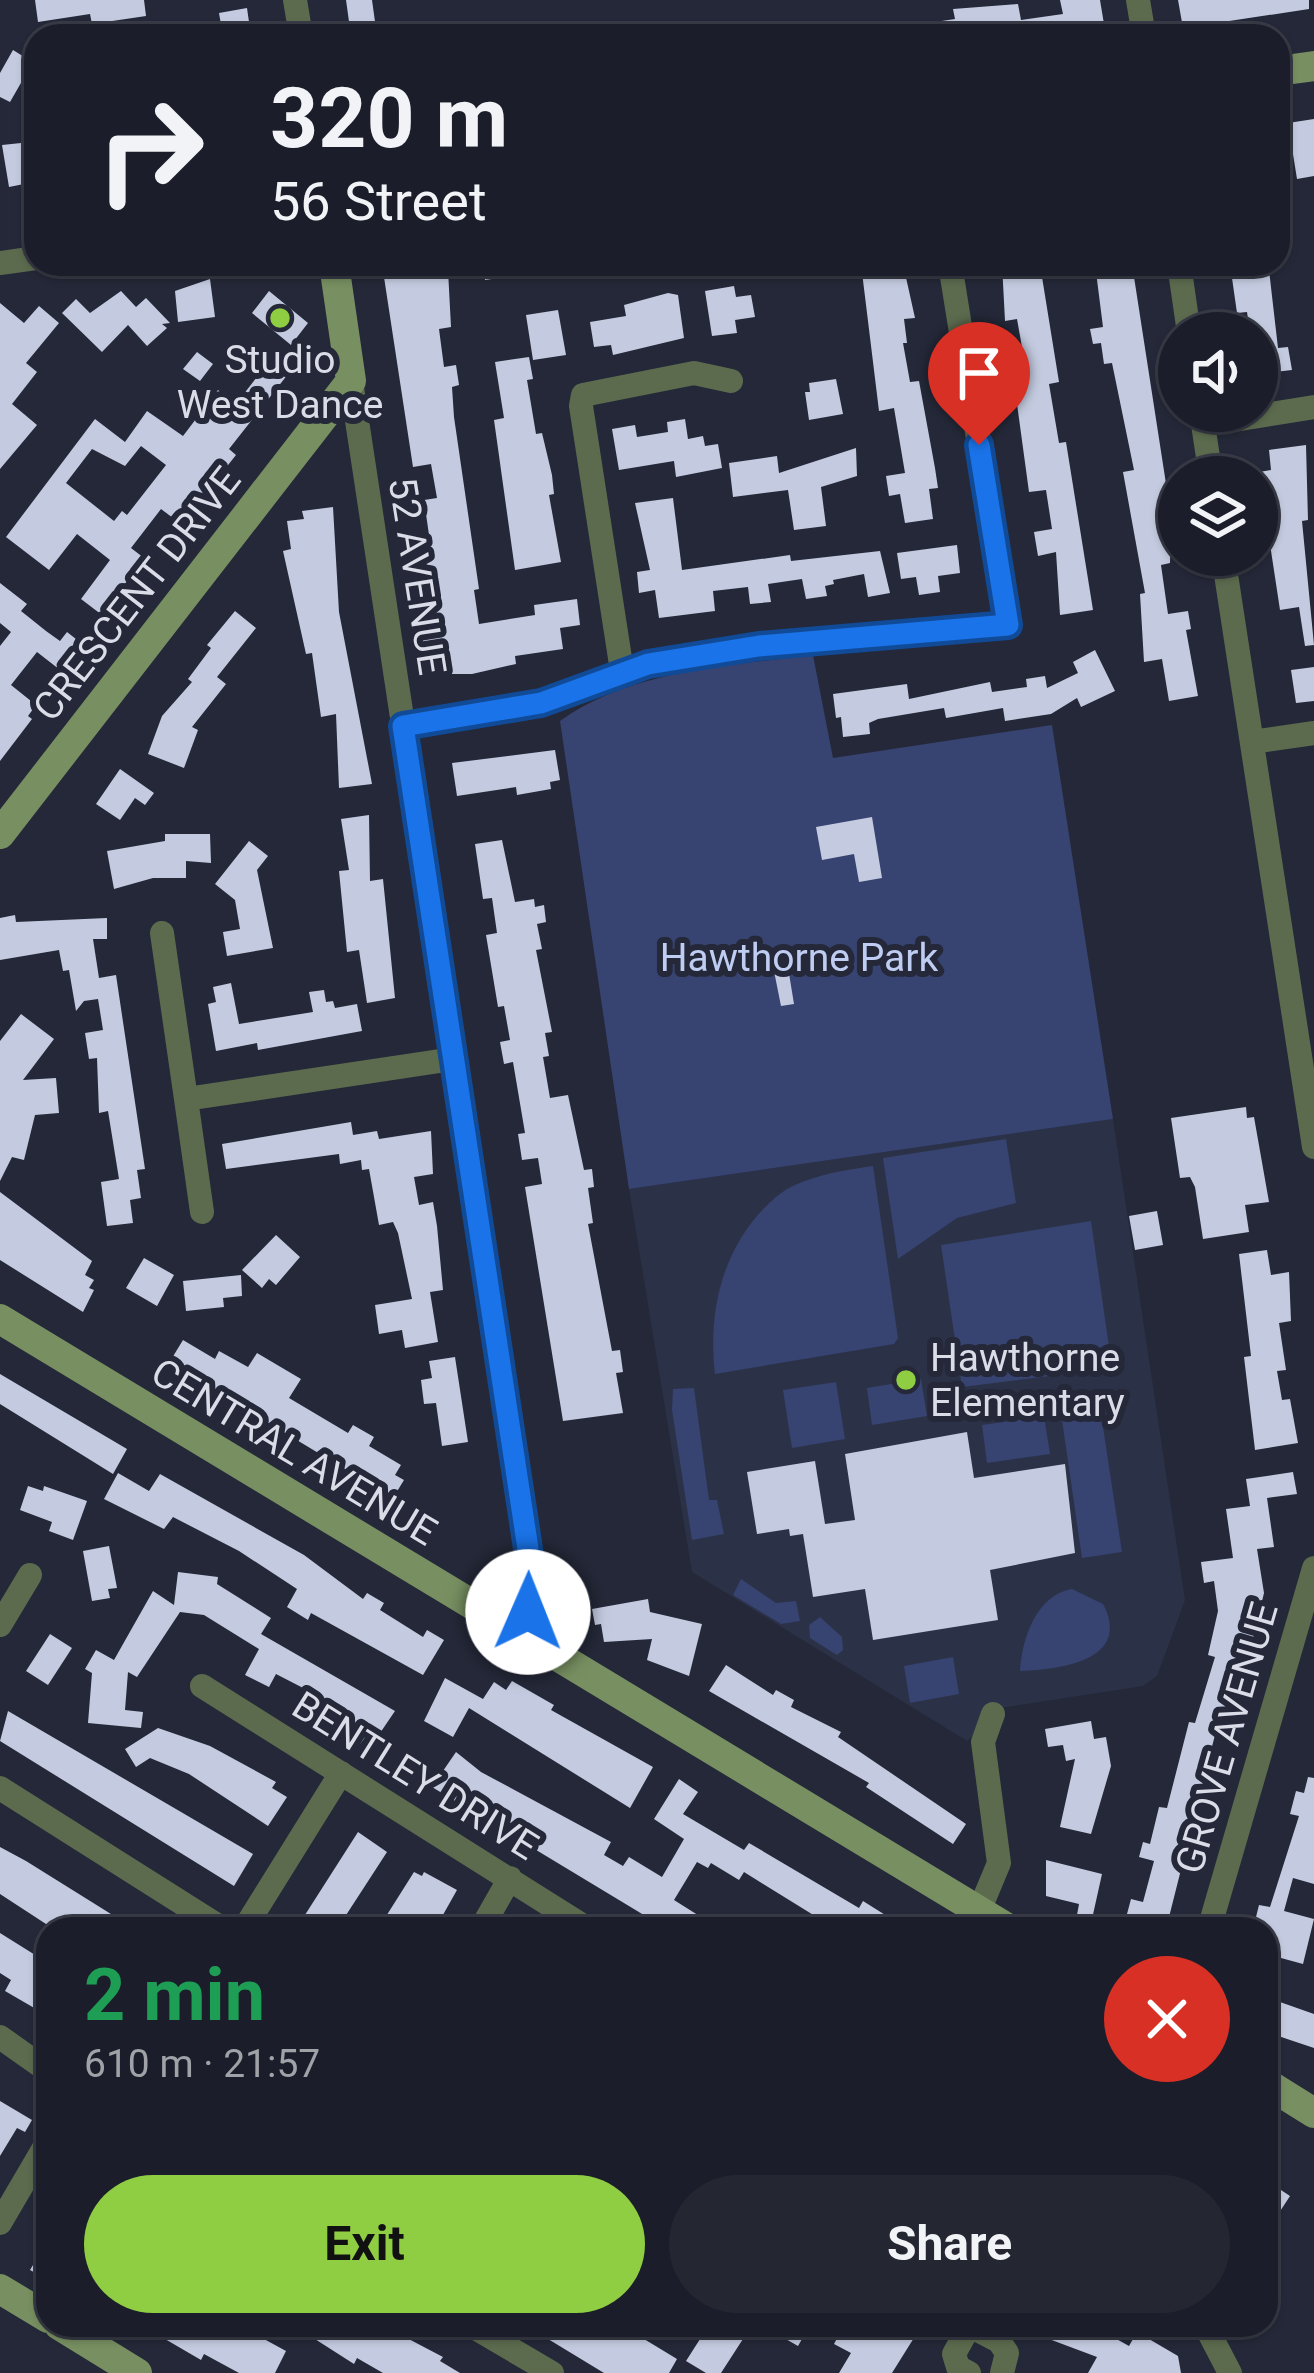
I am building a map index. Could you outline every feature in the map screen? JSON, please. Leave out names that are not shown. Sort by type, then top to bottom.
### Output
[{"type":"street","points":[[336,276],[351,381]]},
{"type":"street","points":[[403,726],[541,703],[622,670],[759,646],[1008,625],[952,276]]},
{"type":"street","points":[[1180,276],[1186,312]]},
{"type":"street","points":[[622,670],[583,395],[694,374],[731,381]]},
{"type":"street","name":"52 AVENUE","points":[[351,381],[532,1575],[521,1636]]},
{"type":"street","name":"CRESCENT DRIVE","points":[[0,834],[351,381]]},
{"type":"street","points":[[1278,411],[1314,407]]},
{"type":"street","points":[[1226,576],[1314,1147]]},
{"type":"street","points":[[1252,742],[1314,733]]},
{"type":"street","points":[[162,933],[202,1212]]},
{"type":"street","points":[[186,1099],[454,1059]]},
{"type":"street","name":"CENTRAL AVENUE","points":[[0,1319],[989,1917]]},
{"type":"street","name":"GROVE AVENUE","points":[[1212,1917],[1314,1568]]},
{"type":"street","points":[[0,1624],[30,1575]]},
{"type":"street","name":"BENTLEY DRIVE","points":[[202,1686],[570,1917]]},
{"type":"street","points":[[979,1911],[999,1863],[983,1742],[993,1714]]},
{"type":"street","points":[[251,1917],[341,1773]]},
{"type":"street","points":[[0,1788],[204,1917]]},
{"type":"street","points":[[489,1917],[510,1878]]},
{"type":"street","points":[[0,2037],[36,2062]]},
{"type":"street","points":[[1278,2090],[1314,2113]]},
{"type":"street","points":[[0,2223],[36,2161]]},
{"type":"street","points":[[0,2289],[36,2311]]},
{"type":"street","points":[[78,2337],[137,2373]]},
{"type":"street","points":[[490,2337],[552,2373]]},
{"type":"street","points":[[965,2337],[954,2361],[968,2373]]},
{"type":"street","points":[[990,2337],[1007,2353],[1002,2373]]},
{"type":"street","points":[[1214,2337],[1230,2373]]},
{"type":"shaded area","name":"Hawthorne Elementary","points":[[1113,1119],[1185,1600],[1157,1676],[1143,1686],[1000,1708],[967,1741],[692,1572],[629,1189]]},
{"type":"green space","name":"Hawthorne Park","points":[[813,655],[833,758],[1052,725],[1113,1119],[629,1189],[560,721],[588,704],[649,681],[714,667]]},
{"type":"green space","points":[[1006,1139],[1016,1203],[957,1218],[898,1259],[883,1158]]},
{"type":"green space","points":[[873,1166],[898,1338],[894,1344],[715,1374],[717,1301],[743,1234],[776,1197],[797,1184]]},
{"type":"green space","points":[[1091,1221],[1112,1368],[962,1387],[941,1245]]},
{"type":"green space","points":[[921,1379],[927,1416],[872,1425],[867,1388]]},
{"type":"green space","points":[[836,1382],[845,1439],[792,1448],[783,1390]]},
{"type":"green space","points":[[694,1388],[709,1500],[717,1500],[724,1534],[692,1540],[672,1410],[673,1389]]},
{"type":"green space","points":[[1101,1414],[1122,1552],[1082,1558],[1062,1420]]},
{"type":"green space","points":[[1044,1416],[1050,1454],[987,1463],[982,1425]]},
{"type":"green space","points":[[741,1579],[776,1603],[796,1601],[800,1621],[781,1624],[733,1595]]},
{"type":"green space","points":[[1072,1589],[1103,1604],[1110,1623],[1108,1638],[1100,1650],[1071,1664],[1020,1671],[1033,1620],[1049,1600]]},
{"type":"green space","points":[[820,1617],[842,1637],[843,1650],[837,1655],[810,1638],[809,1625]]},
{"type":"green space","points":[[953,1657],[959,1694],[910,1703],[904,1666]]},
{"type":"building","points":[[35,0],[144,0],[146,16],[92,24],[90,14],[38,22]]},
{"type":"building","points":[[346,0],[372,0],[375,24],[349,24]]},
{"type":"building","points":[[1060,0],[1100,0],[1104,24],[922,24],[955,19],[953,9],[1018,4],[1021,20],[1063,14]]},
{"type":"building","points":[[1178,0],[1309,0],[1309,9],[1182,24]]},
{"type":"building","points":[[247,8],[249,24],[221,24],[219,13]]},
{"type":"building","points":[[13,50],[24,57],[24,78],[10,102],[0,97],[0,73]]},
{"type":"building","points":[[1314,119],[1314,176],[1297,179],[1290,123]]},
{"type":"building","points":[[21,143],[24,184],[9,187],[2,145]]},
{"type":"building","points":[[384,276],[448,276],[451,327],[439,329],[444,367],[456,365],[459,385],[452,387],[454,417],[479,589],[474,590],[479,624],[535,615],[534,605],[577,599],[580,625],[560,628],[563,649],[515,656],[516,664],[472,674],[428,674],[422,635],[437,626],[423,543],[430,542],[424,500],[437,498],[431,464],[413,467]]},
{"type":"building","points":[[862,276],[906,276],[915,318],[904,319],[907,343],[903,343],[910,382],[919,381],[935,468],[938,488],[929,489],[933,519],[905,523],[900,494],[889,496],[886,476],[905,473],[894,408],[879,411]]},
{"type":"building","points":[[1003,276],[1042,277],[1059,382],[1049,384],[1059,443],[1066,442],[1093,610],[1060,615],[1056,552],[1038,556],[1034,532],[1052,529],[1046,490],[1029,492],[1012,367],[1025,364],[1017,319],[1005,321]]},
{"type":"building","points":[[1097,276],[1134,276],[1162,456],[1158,456],[1158,576],[1163,576],[1168,614],[1188,611],[1191,629],[1186,630],[1198,696],[1169,701],[1162,659],[1144,662],[1140,594],[1145,593],[1123,472],[1134,470],[1112,363],[1104,364],[1101,343],[1093,344],[1090,329],[1103,327]]},
{"type":"building","points":[[1232,276],[1270,276],[1274,312],[1237,312]]},
{"type":"building","points":[[210,279],[215,317],[178,322],[175,291]]},
{"type":"building","points":[[734,286],[736,297],[751,295],[755,317],[735,320],[737,333],[712,336],[705,291]]},
{"type":"building","points":[[121,291],[136,307],[146,298],[170,323],[162,324],[167,328],[147,346],[128,325],[102,352],[62,313],[76,299],[90,313]]},
{"type":"building","name":"Studio West Dance","points":[[269,291],[308,323],[291,345],[252,313]]},
{"type":"building","points":[[668,293],[678,295],[684,338],[613,355],[611,345],[594,347],[590,322],[626,316],[624,305]]},
{"type":"building","points":[[0,303],[24,323],[39,306],[59,323],[26,363],[37,372],[12,404],[37,425],[0,469]]},
{"type":"building","points":[[558,310],[566,355],[533,360],[526,315]]},
{"type":"building","points":[[1288,347],[1292,370],[1278,372],[1278,348]]},
{"type":"building","points":[[197,352],[213,364],[200,381],[183,369]]},
{"type":"building","points":[[274,355],[292,369],[229,449],[236,455],[201,499],[208,505],[194,522],[180,510],[173,518],[161,509],[131,548],[144,558],[102,615],[81,599],[110,560],[77,534],[49,570],[6,537],[95,419],[125,442],[147,411],[183,436],[218,390],[236,404]],"holes":[[[141,446],[166,465],[127,515],[122,511],[114,521],[66,483],[92,449],[125,466]]]},
{"type":"building","points":[[529,357],[533,379],[527,380],[536,434],[542,433],[552,475],[554,494],[549,495],[561,562],[515,570],[494,420],[504,418],[495,362]]},
{"type":"building","points":[[836,379],[843,414],[809,420],[805,392],[810,392],[809,383]]},
{"type":"building","points":[[685,419],[688,439],[703,436],[705,446],[718,444],[722,468],[676,477],[674,461],[619,470],[612,429],[635,425],[637,437],[668,432],[667,422]]},
{"type":"building","points":[[1306,445],[1308,520],[1302,521],[1314,645],[1305,646],[1299,607],[1280,610],[1275,576],[1278,456],[1270,456],[1269,450]]},
{"type":"building","points":[[856,448],[857,476],[821,487],[826,526],[794,530],[788,490],[733,497],[729,463],[777,456],[779,473]]},
{"type":"building","points":[[673,498],[682,570],[790,555],[791,561],[880,551],[890,593],[868,597],[864,574],[833,580],[834,584],[825,586],[827,596],[806,599],[802,579],[768,584],[771,602],[750,604],[748,587],[713,591],[715,611],[659,618],[655,590],[639,593],[637,572],[650,570],[635,503]]},
{"type":"building","points":[[333,507],[339,612],[372,784],[339,788],[336,714],[321,717],[312,653],[306,654],[283,551],[291,549],[287,521],[304,519],[302,511]]},
{"type":"building","points":[[957,545],[960,573],[938,576],[940,592],[919,595],[916,577],[901,579],[897,553]]},
{"type":"building","points":[[0,583],[27,604],[21,611],[46,631],[60,641],[67,632],[94,653],[73,680],[37,652],[11,685],[36,705],[28,716],[32,719],[0,761],[0,646],[11,632],[0,623]]},
{"type":"building","points":[[235,611],[256,628],[217,677],[226,684],[192,727],[198,730],[184,768],[148,754],[162,716],[192,682],[188,679],[211,648],[207,645]]},
{"type":"building","points":[[1095,650],[1115,691],[1081,707],[1077,698],[1051,714],[1005,721],[1003,708],[946,718],[944,708],[878,719],[869,723],[870,734],[843,737],[841,717],[836,718],[833,694],[907,684],[909,699],[990,682],[992,692],[1027,687],[1026,679],[1045,676],[1047,688],[1078,673],[1073,662]]},
{"type":"building","points":[[1314,667],[1314,701],[1296,703],[1291,670]]},
{"type":"building","points":[[555,750],[560,780],[550,782],[551,789],[517,795],[516,787],[457,796],[452,763]]},
{"type":"building","points":[[120,769],[154,793],[145,805],[135,798],[120,820],[96,804]]},
{"type":"building","points":[[369,815],[370,881],[383,879],[395,998],[367,1003],[359,950],[347,952],[339,871],[349,870],[341,819]]},
{"type":"building","points":[[872,817],[882,878],[859,882],[854,854],[822,860],[816,827]]},
{"type":"building","points":[[165,834],[210,834],[211,863],[186,861],[186,878],[153,878],[114,889],[107,851],[165,841]]},
{"type":"building","points":[[502,840],[515,902],[534,899],[535,907],[544,905],[546,922],[537,924],[542,949],[536,950],[552,1032],[545,1033],[549,1056],[543,1057],[550,1098],[568,1095],[584,1170],[592,1169],[594,1187],[588,1188],[593,1223],[588,1224],[612,1351],[620,1350],[623,1372],[616,1373],[623,1413],[563,1421],[525,1187],[542,1184],[538,1158],[522,1160],[518,1134],[525,1133],[513,1062],[504,1064],[500,1042],[510,1040],[504,1006],[498,1007],[486,935],[497,933],[492,898],[483,899],[475,844]]},
{"type":"building","points":[[249,841],[268,856],[257,870],[273,948],[227,956],[223,932],[240,929],[235,900],[215,884]]},
{"type":"building","points":[[15,915],[16,922],[107,918],[107,939],[93,939],[99,978],[116,975],[145,1169],[137,1170],[141,1198],[130,1200],[133,1223],[107,1226],[101,1182],[119,1179],[108,1111],[99,1113],[97,1058],[89,1059],[85,1033],[103,1030],[98,999],[84,1001],[76,1011],[69,970],[63,971],[59,950],[0,960],[0,918]]},
{"type":"building","points":[[785,949],[794,1004],[781,1006],[770,951]]},
{"type":"building","points":[[231,983],[239,1024],[313,1012],[309,992],[324,990],[326,1002],[333,1001],[335,1008],[357,1004],[362,1031],[258,1050],[257,1043],[216,1051],[208,1004],[216,1002],[213,987]]},
{"type":"building","points":[[21,1014],[54,1039],[23,1080],[56,1078],[59,1113],[35,1115],[24,1160],[12,1157],[0,1181],[0,1041]]},
{"type":"building","points":[[1246,1107],[1247,1118],[1254,1117],[1269,1202],[1245,1205],[1249,1232],[1203,1239],[1195,1187],[1190,1177],[1180,1178],[1171,1118]]},
{"type":"building","points":[[351,1122],[353,1135],[377,1131],[379,1139],[431,1131],[433,1174],[414,1177],[419,1205],[433,1202],[437,1226],[443,1290],[430,1292],[438,1342],[405,1348],[402,1330],[379,1334],[375,1305],[412,1299],[398,1233],[393,1222],[379,1225],[369,1169],[362,1170],[361,1160],[340,1164],[339,1154],[226,1169],[222,1144]]},
{"type":"building","points":[[0,1192],[92,1261],[85,1275],[94,1280],[89,1288],[94,1290],[83,1312],[0,1260]]},
{"type":"building","points":[[1157,1211],[1163,1245],[1135,1250],[1129,1216]]},
{"type":"building","points":[[276,1235],[300,1257],[276,1285],[269,1279],[262,1288],[242,1270]]},
{"type":"building","points":[[1267,1250],[1271,1275],[1289,1272],[1291,1321],[1279,1323],[1286,1370],[1277,1371],[1282,1400],[1290,1399],[1298,1443],[1255,1450],[1244,1357],[1251,1356],[1239,1254]]},
{"type":"building","points":[[144,1258],[174,1275],[157,1306],[126,1288]]},
{"type":"building","points":[[241,1275],[242,1296],[223,1298],[224,1307],[186,1311],[183,1281]]},
{"type":"building","points":[[183,1340],[215,1359],[219,1351],[248,1367],[257,1353],[301,1379],[289,1398],[348,1433],[353,1425],[374,1437],[369,1446],[401,1465],[395,1475],[404,1480],[393,1498],[169,1363]]},
{"type":"building","points":[[455,1357],[468,1442],[442,1446],[436,1403],[424,1404],[421,1380],[432,1378],[429,1361]]},
{"type":"building","points":[[0,1374],[127,1449],[113,1474],[0,1404]]},
{"type":"building","points":[[967,1432],[974,1478],[1065,1464],[1075,1553],[990,1570],[998,1620],[873,1640],[865,1589],[813,1597],[803,1534],[790,1536],[789,1529],[757,1534],[747,1472],[815,1461],[825,1524],[855,1520],[845,1454]]},
{"type":"building","points":[[1293,1472],[1297,1494],[1267,1498],[1274,1547],[1257,1549],[1264,1593],[1247,1664],[1242,1663],[1224,1721],[1219,1719],[1169,1917],[1138,1917],[1127,1914],[1131,1899],[1143,1902],[1154,1861],[1139,1857],[1143,1842],[1150,1844],[1159,1807],[1167,1808],[1189,1722],[1195,1723],[1215,1657],[1208,1655],[1218,1611],[1214,1581],[1204,1583],[1201,1562],[1233,1558],[1226,1509],[1250,1506],[1246,1479]]},
{"type":"building","points":[[118,1473],[149,1491],[160,1474],[304,1555],[363,1599],[367,1593],[384,1603],[380,1610],[423,1637],[427,1630],[444,1640],[423,1675],[311,1613],[308,1620],[287,1607],[297,1589],[239,1551],[173,1517],[164,1529],[104,1499]]},
{"type":"building","points":[[28,1486],[43,1491],[44,1486],[87,1501],[73,1540],[49,1531],[52,1522],[20,1510]]},
{"type":"building","points":[[109,1546],[117,1588],[108,1589],[110,1598],[92,1601],[83,1551]]},
{"type":"building","points":[[178,1572],[218,1577],[217,1584],[271,1618],[261,1634],[395,1711],[378,1736],[370,1731],[360,1744],[298,1705],[307,1690],[276,1674],[269,1687],[245,1675],[259,1649],[204,1615],[180,1612],[137,1677],[128,1672],[125,1710],[143,1712],[141,1728],[88,1723],[92,1673],[85,1669],[96,1650],[114,1660],[153,1591],[174,1605]]},
{"type":"building","points":[[648,1599],[650,1612],[702,1624],[689,1676],[647,1660],[652,1639],[604,1642],[592,1609]]},
{"type":"building","points":[[50,1634],[72,1648],[48,1685],[26,1671]]},
{"type":"building","points":[[726,1665],[773,1695],[776,1690],[794,1700],[791,1707],[841,1732],[838,1737],[966,1824],[953,1844],[866,1787],[869,1783],[709,1691]]},
{"type":"building","points":[[445,1678],[483,1699],[494,1682],[506,1690],[512,1681],[554,1705],[551,1710],[653,1767],[630,1808],[469,1708],[453,1737],[424,1721]]},
{"type":"building","points":[[8,1711],[253,1854],[234,1886],[0,1741]]},
{"type":"building","points":[[1091,1721],[1094,1739],[1106,1737],[1111,1766],[1091,1834],[1060,1827],[1075,1759],[1066,1761],[1063,1745],[1048,1747],[1045,1729]]},
{"type":"building","points":[[158,1728],[210,1746],[276,1782],[272,1788],[287,1797],[268,1826],[189,1774],[150,1758],[136,1767],[125,1749]]},
{"type":"building","points":[[456,1752],[481,1772],[611,1842],[604,1855],[623,1866],[629,1857],[662,1877],[684,1839],[654,1819],[679,1779],[698,1792],[683,1814],[744,1850],[749,1843],[859,1908],[863,1901],[888,1917],[817,1917],[744,1872],[739,1880],[711,1863],[708,1868],[697,1862],[674,1900],[701,1917],[647,1917],[432,1787]]},
{"type":"building","points":[[1308,1777],[1314,1778],[1314,1884],[1293,1878],[1284,1911],[1314,1919],[1303,1964],[1278,1957],[1278,1917],[1256,1917],[1259,1905],[1270,1907],[1299,1816],[1290,1814],[1296,1791],[1304,1793]]},
{"type":"building","points":[[358,1832],[387,1852],[345,1917],[304,1917]]},
{"type":"building","points":[[0,1847],[116,1917],[36,1917],[0,1894]]},
{"type":"building","points":[[1046,1860],[1102,1874],[1092,1917],[1077,1915],[1079,1904],[1046,1896]]},
{"type":"building","points":[[414,1872],[422,1876],[424,1872],[457,1890],[442,1917],[386,1917]]},
{"type":"building","points":[[0,1933],[36,1956],[36,2009],[5,1991],[11,1980],[0,1973]]},
{"type":"building","points":[[1278,2001],[1314,2014],[1314,2048],[1278,2036]]},
{"type":"building","points":[[0,2101],[32,2120],[25,2132],[17,2128],[0,2156]]},
{"type":"building","points":[[1278,2188],[1290,2196],[1278,2214]]},
{"type":"building","points":[[162,2337],[261,2337],[286,2351],[275,2373],[239,2373],[204,2354],[201,2360]]},
{"type":"building","points":[[312,2337],[405,2337],[443,2357],[440,2361],[460,2373],[383,2373],[357,2358],[354,2364]]},
{"type":"building","points":[[545,2337],[641,2337],[677,2359],[669,2373],[604,2373]]},
{"type":"building","points":[[701,2337],[744,2337],[721,2373],[706,2373],[686,2361]]},
{"type":"building","points":[[782,2337],[803,2337],[798,2346]]},
{"type":"building","points":[[838,2337],[914,2337],[892,2373],[839,2373],[851,2353],[834,2344]]},
{"type":"building","points":[[1113,2337],[1129,2346],[1134,2337],[1146,2337],[1178,2356],[1181,2373],[1088,2373],[1097,2357],[1049,2339]]},
{"type":"place","name":"Studio West Dance","points":[[280,318]]},
{"type":"place","name":"Hawthorne Elementary","points":[[906,1380]]},
{"type":"route","points":[[528,1612],[532,1575],[403,726],[541,703],[648,664],[759,646],[1008,625],[979,445]]}]
